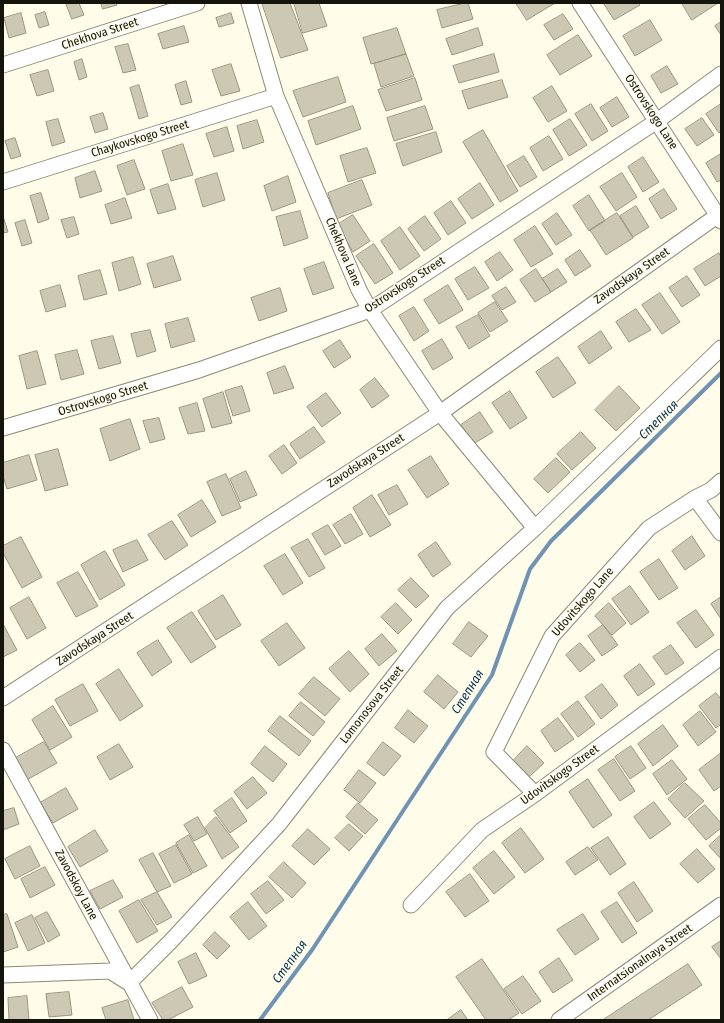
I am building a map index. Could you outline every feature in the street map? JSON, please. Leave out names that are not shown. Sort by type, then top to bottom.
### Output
[{"type":"street","name":"Chekhova Street","points":[[3,65],[197,3]]},
{"type":"street","name":"Chekhova Lane","points":[[249,3],[276,96],[359,290],[370,310],[440,413],[535,528]]},
{"type":"street","name":"Ostrovskogo Lane","points":[[580,3],[720,216]]},
{"type":"street","name":"Ostrovskogo Street","points":[[3,428],[199,370],[370,310],[657,122],[721,74]]},
{"type":"street","name":"Chaykovskogo Street","points":[[3,182],[276,96]]},
{"type":"street","name":"Zavodskaya Street","points":[[3,698],[440,413],[720,216]]},
{"type":"street","name":"Lomonosova Street","points":[[129,983],[171,941],[279,824],[447,608],[535,528],[721,348]]},
{"type":"street","name":"Udovitskogo Lane","points":[[535,794],[494,752],[552,636],[649,528],[694,498],[711,490],[721,481]]},
{"type":"street","points":[[694,498],[721,533]]},
{"type":"street","name":"Udovitskogo Street","points":[[411,906],[482,830],[535,794],[721,657]]},
{"type":"street","name":"Zavodskoy Lane","points":[[3,750],[150,1020]]},
{"type":"street","name":"Internatsionalnaya Street","points":[[559,1020],[721,905]]},
{"type":"street","points":[[3,975],[110,971],[129,983]]},
{"type":"building","points":[[66,3],[79,3],[84,15],[72,19]]},
{"type":"building","points":[[101,3],[116,3],[117,5],[103,9]]},
{"type":"building","points":[[262,3],[290,3],[308,50],[281,58]]},
{"type":"building","points":[[294,3],[319,3],[327,26],[303,33]]},
{"type":"building","points":[[468,3],[473,19],[442,28],[437,10]]},
{"type":"building","points":[[516,3],[555,3],[527,20]]},
{"type":"building","points":[[638,3],[640,5],[614,20],[604,4]]},
{"type":"building","points":[[682,3],[718,3],[692,20]]},
{"type":"building","points":[[45,12],[49,25],[39,28],[35,15]]},
{"type":"building","points":[[21,13],[26,33],[9,38],[4,18]]},
{"type":"building","points":[[231,13],[234,23],[219,27],[216,18]]},
{"type":"building","points":[[563,14],[573,29],[554,40],[544,25]]},
{"type":"building","points":[[650,20],[662,40],[635,56],[623,36]]},
{"type":"building","points":[[721,22],[721,35],[715,26]]},
{"type":"building","points":[[184,26],[189,42],[163,49],[158,34]]},
{"type":"building","points":[[397,28],[406,54],[371,64],[363,38]]},
{"type":"building","points":[[478,28],[483,45],[452,55],[446,39]]},
{"type":"building","points":[[578,35],[592,56],[560,75],[547,55]]},
{"type":"building","points":[[128,44],[136,70],[123,73],[115,47]]},
{"type":"building","points":[[406,54],[414,76],[381,87],[374,64]]},
{"type":"building","points":[[494,54],[499,72],[459,83],[453,66]]},
{"type":"building","points":[[82,59],[87,77],[79,80],[74,62]]},
{"type":"building","points":[[231,64],[240,91],[221,96],[212,70]]},
{"type":"building","points":[[667,66],[678,84],[661,93],[651,76]]},
{"type":"building","points":[[48,70],[54,91],[37,96],[30,75]]},
{"type":"building","points":[[338,77],[346,102],[303,117],[293,91]]},
{"type":"building","points":[[415,78],[422,100],[386,111],[378,90]]},
{"type":"building","points":[[502,80],[508,97],[468,109],[462,91]]},
{"type":"building","points":[[186,81],[192,102],[181,105],[175,85]]},
{"type":"building","points":[[139,85],[148,116],[139,119],[130,88]]},
{"type":"building","points":[[552,86],[567,111],[548,122],[533,98]]},
{"type":"building","points":[[617,97],[629,117],[612,127],[600,108]]},
{"type":"building","points":[[591,104],[608,131],[592,141],[575,114]]},
{"type":"building","points":[[721,104],[721,131],[719,133],[706,114]]},
{"type":"building","points":[[353,106],[361,129],[316,145],[308,121]]},
{"type":"building","points":[[425,106],[433,129],[394,141],[387,118]]},
{"type":"building","points":[[103,113],[108,129],[95,133],[90,117]]},
{"type":"building","points":[[702,118],[714,135],[697,146],[685,129]]},
{"type":"building","points":[[58,119],[65,142],[52,146],[46,122]]},
{"type":"building","points":[[570,119],[587,145],[569,156],[553,130]]},
{"type":"building","points":[[257,120],[264,142],[243,149],[237,126]]},
{"type":"building","points":[[227,127],[234,151],[214,157],[206,134]]},
{"type":"building","points":[[483,130],[518,191],[500,202],[463,142]]},
{"type":"building","points":[[436,132],[442,152],[403,166],[396,144]]},
{"type":"building","points":[[549,136],[563,159],[543,171],[530,148]]},
{"type":"building","points":[[15,138],[21,156],[11,159],[5,141]]},
{"type":"building","points":[[183,144],[193,175],[171,181],[162,151]]},
{"type":"building","points":[[367,148],[376,173],[348,182],[340,156]]},
{"type":"building","points":[[721,154],[721,180],[717,182],[706,163]]},
{"type":"building","points":[[524,156],[537,177],[520,187],[507,166]]},
{"type":"building","points":[[643,157],[659,182],[643,192],[628,167]]},
{"type":"building","points":[[134,160],[145,189],[127,195],[117,166]]},
{"type":"building","points":[[95,171],[102,191],[80,198],[75,178]]},
{"type":"building","points":[[217,173],[225,200],[203,207],[195,180]]},
{"type":"building","points":[[622,173],[637,197],[616,211],[600,187]]},
{"type":"building","points":[[288,176],[296,202],[272,211],[264,186]]},
{"type":"building","points":[[362,180],[372,205],[336,219],[328,193]]},
{"type":"building","points":[[480,183],[494,205],[472,219],[458,199]]},
{"type":"building","points":[[168,184],[176,209],[158,214],[150,190]]},
{"type":"building","points":[[664,189],[677,209],[661,219],[649,199]]},
{"type":"building","points":[[41,193],[49,219],[38,223],[30,196]]},
{"type":"building","points":[[589,195],[605,221],[589,231],[573,206]]},
{"type":"building","points":[[125,198],[132,218],[111,224],[105,205]]},
{"type":"building","points":[[451,201],[466,223],[448,235],[434,213]]},
{"type":"building","points":[[636,206],[649,227],[633,237],[620,216]]},
{"type":"building","points":[[300,211],[308,238],[284,246],[276,217]]},
{"type":"building","points":[[557,213],[572,235],[556,245],[542,224]]},
{"type":"building","points":[[617,213],[633,238],[606,255],[590,230]]},
{"type":"building","points":[[353,215],[370,241],[353,252],[337,225]]},
{"type":"building","points":[[3,216],[8,232],[3,233]]},
{"type":"building","points":[[425,216],[441,239],[424,251],[408,229]]},
{"type":"building","points":[[74,217],[79,234],[67,238],[61,220]]},
{"type":"building","points":[[25,220],[32,243],[22,246],[15,223]]},
{"type":"building","points":[[535,226],[553,254],[531,267],[514,240]]},
{"type":"building","points":[[400,227],[420,256],[400,270],[381,241]]},
{"type":"building","points":[[374,244],[393,273],[375,284],[356,256]]},
{"type":"building","points":[[580,250],[591,266],[575,276],[565,260]]},
{"type":"building","points":[[500,252],[513,270],[497,281],[485,262]]},
{"type":"building","points":[[719,253],[721,257],[721,276],[705,286],[694,269]]},
{"type":"building","points":[[173,256],[181,280],[154,288],[147,264]]},
{"type":"building","points":[[133,257],[141,284],[119,291],[112,263]]},
{"type":"building","points":[[324,262],[334,288],[313,295],[304,269]]},
{"type":"building","points":[[475,267],[489,288],[468,300],[455,279]]},
{"type":"building","points":[[536,269],[551,292],[535,302],[520,280]]},
{"type":"building","points":[[558,269],[567,282],[551,292],[542,279]]},
{"type":"building","points":[[100,270],[107,294],[84,300],[78,276]]},
{"type":"building","points":[[687,276],[700,295],[682,307],[669,288]]},
{"type":"building","points":[[60,285],[66,306],[46,312],[40,291]]},
{"type":"building","points":[[448,285],[463,310],[439,324],[424,300]]},
{"type":"building","points":[[506,287],[516,302],[502,310],[492,296]]},
{"type":"building","points":[[280,288],[287,311],[259,321],[251,298]]},
{"type":"building","points":[[660,293],[680,322],[662,334],[642,305]]},
{"type":"building","points":[[495,302],[508,321],[490,332],[478,313]]},
{"type":"building","points":[[414,307],[429,331],[414,341],[399,316]]},
{"type":"building","points":[[636,309],[651,330],[629,342],[616,322]]},
{"type":"building","points":[[478,315],[490,336],[469,349],[456,327]]},
{"type":"building","points":[[188,318],[195,341],[171,348],[165,324]]},
{"type":"building","points":[[150,330],[156,351],[137,357],[131,334]]},
{"type":"building","points":[[601,331],[612,348],[589,364],[578,347]]},
{"type":"building","points":[[113,336],[121,363],[99,369],[91,341]]},
{"type":"building","points":[[442,339],[453,358],[433,370],[422,351]]},
{"type":"building","points":[[340,340],[351,357],[334,368],[323,351]]},
{"type":"building","points":[[77,350],[84,374],[61,380],[55,355]]},
{"type":"building","points":[[37,351],[46,384],[27,389],[19,356]]},
{"type":"building","points":[[558,357],[576,383],[553,398],[536,372]]},
{"type":"building","points":[[285,366],[294,388],[274,394],[267,373]]},
{"type":"building","points":[[375,378],[389,396],[372,408],[360,390]]},
{"type":"building","points":[[242,386],[250,411],[233,416],[225,391]]},
{"type":"building","points":[[619,386],[640,408],[616,431],[595,410]]},
{"type":"building","points":[[510,391],[527,418],[510,429],[492,403]]},
{"type":"building","points":[[223,392],[232,423],[212,428],[203,399]]},
{"type":"building","points":[[326,393],[341,413],[322,427],[307,407]]},
{"type":"building","points":[[197,403],[205,431],[188,434],[179,408]]},
{"type":"building","points":[[480,412],[493,432],[473,444],[461,425]]},
{"type":"building","points":[[159,418],[165,439],[150,443],[143,421]]},
{"type":"building","points":[[130,419],[140,449],[110,461],[100,429]]},
{"type":"building","points":[[314,427],[325,442],[300,459],[290,444]]},
{"type":"building","points":[[581,432],[596,448],[572,470],[557,454]]},
{"type":"building","points":[[284,445],[297,463],[282,474],[269,456]]},
{"type":"building","points":[[58,449],[68,485],[45,491],[35,455]]},
{"type":"building","points":[[29,455],[37,480],[7,489],[3,476],[3,463]]},
{"type":"building","points":[[431,456],[449,484],[427,498],[408,470]]},
{"type":"building","points":[[556,458],[570,472],[548,493],[534,479]]},
{"type":"building","points":[[246,471],[257,495],[240,502],[230,479]]},
{"type":"building","points":[[226,474],[241,508],[222,516],[207,482]]},
{"type":"building","points":[[397,485],[408,504],[389,515],[378,495]]},
{"type":"building","points":[[372,495],[391,525],[370,537],[353,508]]},
{"type":"building","points":[[202,500],[216,522],[191,537],[178,515]]},
{"type":"building","points":[[351,514],[363,534],[345,544],[333,525]]},
{"type":"building","points":[[172,521],[188,545],[165,560],[148,535]]},
{"type":"building","points":[[328,525],[341,546],[325,555],[312,534]]},
{"type":"building","points":[[692,536],[705,556],[685,570],[672,551]]},
{"type":"building","points":[[21,537],[42,577],[22,588],[3,553],[3,546]]},
{"type":"building","points":[[308,539],[325,568],[309,577],[291,548]]},
{"type":"building","points":[[137,540],[148,560],[123,572],[113,550]]},
{"type":"building","points":[[436,542],[451,564],[433,577],[418,555]]},
{"type":"building","points":[[105,551],[125,585],[100,600],[81,565]]},
{"type":"building","points":[[285,554],[303,583],[283,595],[264,566]]},
{"type":"building","points":[[659,559],[678,588],[659,600],[640,572]]},
{"type":"building","points":[[78,572],[98,606],[76,617],[57,583]]},
{"type":"building","points":[[411,578],[429,596],[416,608],[398,590]]},
{"type":"building","points":[[630,586],[649,612],[631,625],[612,599]]},
{"type":"building","points":[[223,595],[241,625],[216,640],[198,611]]},
{"type":"building","points":[[29,597],[46,628],[27,639],[10,608]]},
{"type":"building","points":[[721,597],[721,619],[711,604]]},
{"type":"building","points":[[396,603],[412,620],[398,634],[381,617]]},
{"type":"building","points":[[609,603],[626,623],[612,635],[595,616]]},
{"type":"building","points":[[696,610],[714,635],[696,648],[677,623]]},
{"type":"building","points":[[192,612],[216,647],[191,663],[167,628]]},
{"type":"building","points":[[469,622],[488,636],[471,657],[453,644]]},
{"type":"building","points":[[287,623],[305,648],[279,666],[261,641]]},
{"type":"building","points":[[3,624],[17,650],[3,657]]},
{"type":"building","points":[[603,625],[618,645],[602,656],[588,636]]},
{"type":"building","points":[[382,634],[397,651],[379,666],[365,649]]},
{"type":"building","points":[[158,640],[172,662],[152,676],[137,653]]},
{"type":"building","points":[[580,643],[595,660],[580,672],[566,655]]},
{"type":"building","points":[[671,645],[684,663],[666,675],[653,657]]},
{"type":"building","points":[[349,651],[369,674],[350,692],[329,669]]},
{"type":"building","points":[[640,664],[655,684],[638,696],[624,676]]},
{"type":"building","points":[[119,669],[143,706],[120,721],[96,684]]},
{"type":"building","points":[[438,675],[458,692],[444,709],[424,692]]},
{"type":"building","points":[[314,677],[340,699],[325,716],[299,694]]},
{"type":"building","points":[[83,684],[98,711],[70,726],[55,700]]},
{"type":"building","points":[[602,684],[618,705],[601,719],[585,697]]},
{"type":"building","points":[[716,693],[721,699],[721,724],[716,728],[699,706]]},
{"type":"building","points":[[578,701],[595,724],[578,737],[561,714]]},
{"type":"building","points":[[301,702],[325,722],[313,736],[289,716]]},
{"type":"building","points":[[53,706],[72,737],[50,750],[32,720]]},
{"type":"building","points":[[408,710],[428,726],[414,743],[395,728]]},
{"type":"building","points":[[700,711],[716,732],[698,746],[683,725]]},
{"type":"building","points":[[280,716],[311,741],[299,756],[268,731]]},
{"type":"building","points":[[558,718],[574,739],[555,752],[541,731]]},
{"type":"building","points":[[663,725],[678,746],[653,766],[638,744]]},
{"type":"building","points":[[44,742],[57,763],[23,782],[12,760]]},
{"type":"building","points":[[383,742],[401,756],[384,776],[367,763]]},
{"type":"building","points":[[119,744],[133,767],[110,780],[97,757]]},
{"type":"building","points":[[265,746],[287,764],[273,782],[251,764]]},
{"type":"building","points":[[527,746],[544,763],[529,777],[513,761]]},
{"type":"building","points":[[631,746],[646,768],[630,779],[615,757]]},
{"type":"building","points":[[721,753],[721,786],[714,791],[699,770]]},
{"type":"building","points":[[614,759],[635,791],[620,801],[598,770]]},
{"type":"building","points":[[672,760],[687,779],[667,795],[653,774]]},
{"type":"building","points":[[359,770],[376,783],[360,803],[344,790]]},
{"type":"building","points":[[253,777],[267,793],[247,809],[234,792]]},
{"type":"building","points":[[588,779],[612,815],[593,828],[569,792]]},
{"type":"building","points":[[685,783],[704,801],[685,818],[668,799]]},
{"type":"building","points":[[66,788],[78,809],[53,823],[40,803]]},
{"type":"building","points":[[232,798],[247,821],[230,833],[214,811]]},
{"type":"building","points":[[654,802],[671,824],[650,839],[634,817]]},
{"type":"building","points":[[358,803],[378,820],[365,834],[346,817]]},
{"type":"building","points":[[705,805],[721,823],[721,828],[706,840],[688,819]]},
{"type":"building","points":[[14,808],[19,824],[3,830],[3,811]]},
{"type":"building","points":[[198,817],[207,834],[194,841],[184,825]]},
{"type":"building","points":[[216,817],[239,847],[222,859],[205,828]]},
{"type":"building","points":[[349,824],[363,836],[349,851],[335,838]]},
{"type":"building","points":[[521,828],[544,859],[525,873],[502,843]]},
{"type":"building","points":[[308,829],[330,849],[314,865],[292,846]]},
{"type":"building","points":[[95,830],[108,851],[80,867],[68,847]]},
{"type":"building","points":[[189,835],[207,866],[193,873],[176,843]]},
{"type":"building","points":[[721,835],[721,859],[709,846]]},
{"type":"building","points":[[608,837],[626,864],[610,875],[591,848]]},
{"type":"building","points":[[176,845],[192,874],[174,883],[159,854]]},
{"type":"building","points":[[30,846],[40,866],[15,879],[5,859]]},
{"type":"building","points":[[588,847],[598,860],[575,875],[566,862]]},
{"type":"building","points":[[697,849],[715,869],[698,883],[680,864]]},
{"type":"building","points":[[494,851],[515,877],[494,894],[473,868]]},
{"type":"building","points":[[153,853],[171,886],[157,892],[139,860]]},
{"type":"building","points":[[284,862],[306,883],[292,898],[269,877]]},
{"type":"building","points":[[45,867],[55,885],[30,898],[21,879]]},
{"type":"building","points":[[470,874],[489,901],[465,917],[446,892]]},
{"type":"building","points":[[113,880],[123,897],[100,909],[90,891]]},
{"type":"building","points":[[268,881],[284,900],[266,914],[251,894]]},
{"type":"building","points":[[634,882],[653,911],[637,922],[618,893]]},
{"type":"building","points":[[157,892],[172,917],[157,925],[141,900]]},
{"type":"building","points":[[139,900],[158,931],[137,943],[119,911]]},
{"type":"building","points":[[248,902],[267,926],[249,940],[230,917]]},
{"type":"building","points":[[617,902],[637,933],[622,943],[601,912]]},
{"type":"building","points":[[47,912],[60,935],[48,942],[35,918]]},
{"type":"building","points":[[7,914],[18,947],[3,952],[3,915]]},
{"type":"building","points":[[583,914],[599,939],[575,955],[557,930]]},
{"type":"building","points":[[32,915],[45,943],[28,951],[15,923]]},
{"type":"building","points":[[215,932],[230,946],[217,959],[203,945]]},
{"type":"building","points":[[721,941],[721,959],[712,947]]},
{"type":"building","points":[[196,953],[207,976],[189,984],[178,962]]},
{"type":"building","points":[[559,958],[573,980],[553,993],[539,972]]},
{"type":"building","points":[[482,959],[519,1013],[508,1020],[486,1020],[456,977]]},
{"type":"building","points":[[688,964],[702,985],[648,1020],[603,1020]]},
{"type":"building","points":[[523,976],[541,1001],[522,1014],[504,989]]},
{"type":"building","points":[[182,987],[193,1007],[168,1020],[163,1020],[152,1003]]},
{"type":"building","points":[[69,992],[72,1015],[49,1017],[46,994]]},
{"type":"building","points":[[27,996],[29,1020],[9,1020],[8,998]]},
{"type":"building","points":[[128,1000],[134,1020],[106,1020],[102,1008]]},
{"type":"building","points":[[461,1010],[468,1020],[447,1020]]},
{"type":"waterway","name":"Степная","points":[[260,1020],[312,950],[492,675],[530,569],[551,541],[721,373]]}]
